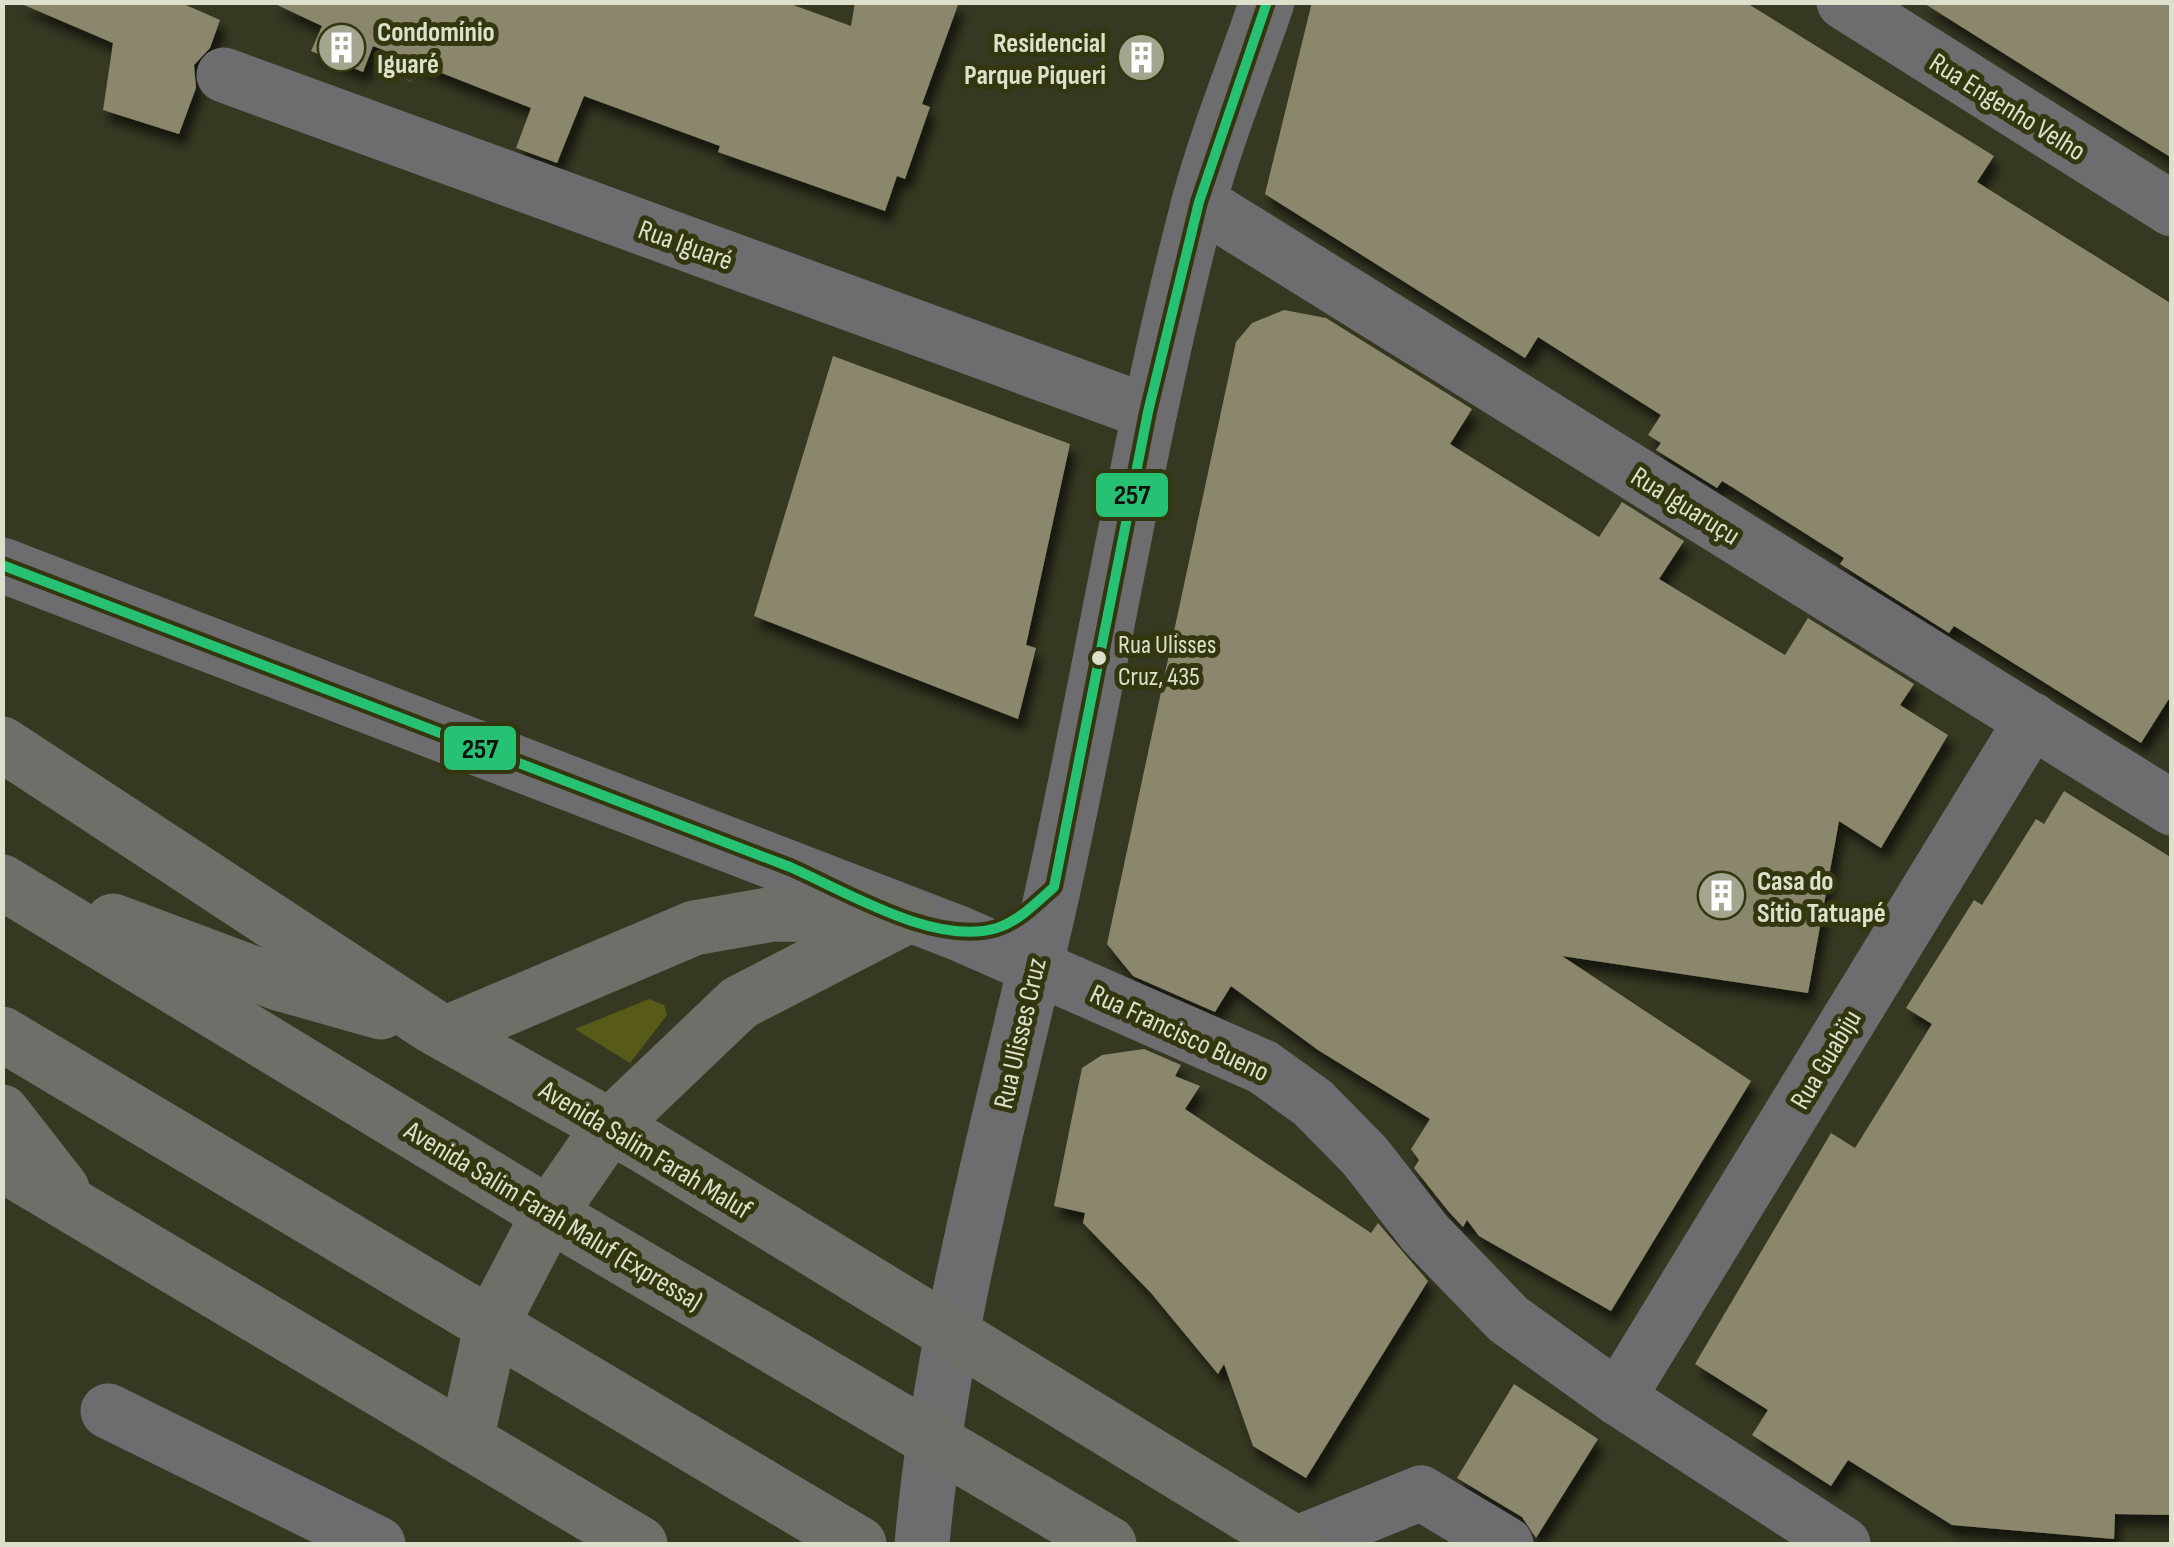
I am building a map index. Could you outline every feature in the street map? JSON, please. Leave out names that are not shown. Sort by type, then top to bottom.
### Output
[{"type":"highway","name":"Avenida Salim Farah Maluf","points":[[2,744],[440,1030],[610,1126],[1296,1544]]},
{"type":"highway","points":[[2,882],[278,983],[440,1030],[694,928],[773,914],[906,916]]},
{"type":"highway","name":"Avenida Salim Farah Maluf (Expressa)","points":[[2,882],[549,1214],[1109,1544]]},
{"type":"highway","points":[[466,1440],[492,1323],[549,1214],[610,1126],[739,1002],[906,916]]},
{"type":"highway","points":[[2,1034],[859,1544]]},
{"type":"highway","points":[[2,1112],[76,1208]]},
{"type":"highway","points":[[2,1164],[640,1544]]},
{"type":"street","name":"Rua Ulisses Cruz","points":[[922,1544],[932,1438],[950,1334],[1054,886],[1148,412],[1200,202],[1266,2]]},
{"type":"street","name":"Rua Engenho Velho","points":[[1844,2],[2172,209]]},
{"type":"street","name":"Rua Iguaré","points":[[224,76],[1148,412]]},
{"type":"street","name":"Rua Iguaruçu","points":[[1200,202],[2172,808]]},
{"type":"street","name":"Rua Francisco Bueno","points":[[2,565],[790,867],[958,934],[1263,1066],[1312,1103],[1365,1156],[1424,1233],[1508,1319],[1618,1398],[1843,1544]]},
{"type":"street","name":"Rua Guabiju","points":[[1618,1398],[2032,720]]},
{"type":"street","points":[[1008,1080],[996,1048],[990,984],[958,934],[994,930],[1021,916],[1054,886]]},
{"type":"street","points":[[108,1411],[378,1544]]},
{"type":"street","points":[[1296,1544],[1421,1493],[1506,1544]]},
{"type":"path","points":[[377,55],[414,69],[404,96]]},
{"type":"shaded area","points":[[649,999],[664,1005],[667,1015],[630,1063],[575,1029]]},
{"type":"building","points":[[17,2],[179,2],[220,20],[210,48],[194,65],[196,88],[179,134],[103,110],[113,43]]},
{"type":"building","points":[[271,2],[785,2],[851,26],[855,2],[959,2],[922,104],[930,107],[905,179],[897,176],[885,211],[718,152],[720,146],[584,96],[557,163],[516,148],[531,108],[373,46],[363,72],[311,51],[322,26]]},
{"type":"building","points":[[1312,2],[1745,2],[1994,156],[1977,182],[2172,304],[2172,694],[2141,743],[1954,626],[1949,633],[1840,564],[1844,558],[1732,487],[1722,481],[1717,488],[1656,450],[1661,443],[1648,435],[1661,415],[1538,337],[1525,358],[1265,194]]},
{"type":"building","points":[[1922,2],[2172,2],[2172,158],[2070,95]]},
{"type":"building","points":[[1284,310],[1326,318],[1472,409],[1450,444],[1599,537],[1622,502],[1684,541],[1659,579],[1785,655],[1808,618],[1914,684],[1900,705],[1948,735],[1881,848],[1839,821],[1808,993],[1562,956],[1751,1081],[1611,1311],[1479,1236],[1467,1220],[1463,1227],[1414,1168],[1419,1160],[1411,1149],[1430,1119],[1318,1050],[1231,986],[1215,1012],[1133,976],[1107,944],[1236,342],[1252,323]]},
{"type":"building","points":[[833,356],[1070,444],[1026,645],[1036,648],[1018,719],[754,616]]},
{"type":"building","points":[[2064,791],[2172,858],[2172,1515],[2115,1514],[2114,1539],[1952,1525],[1848,1460],[1831,1486],[1752,1435],[1768,1410],[1695,1364],[1831,1133],[1855,1148],[1932,1024],[1906,1008],[1974,900],[1982,905],[2036,819],[2044,824]]},
{"type":"building","points":[[1144,1049],[1181,1065],[1175,1076],[1200,1086],[1185,1109],[1371,1233],[1378,1223],[1428,1281],[1306,1478],[1253,1446],[1224,1364],[1218,1374],[1151,1293],[1083,1223],[1085,1213],[1054,1206],[1082,1068],[1102,1055]]},
{"type":"building","points":[[1514,1384],[1598,1439],[1536,1538],[1522,1517],[1457,1478]]},
{"type":"transit line","name":"257","points":[[2,565],[790,867],[891,914],[947,930],[973,932],[1005,925],[1054,887],[1148,412],[1199,202],[1267,2]]},
{"type":"place","name":"Condomínio Iguaré","points":[[342,47]]},
{"type":"place","name":"Residencial Parque Piqueri","points":[[1141,58]]},
{"type":"place","name":"Rua Ulisses Cruz, 435","points":[[1099,658]]},
{"type":"place","name":"Casa do Sítio Tatuapé","points":[[1722,896]]}]
